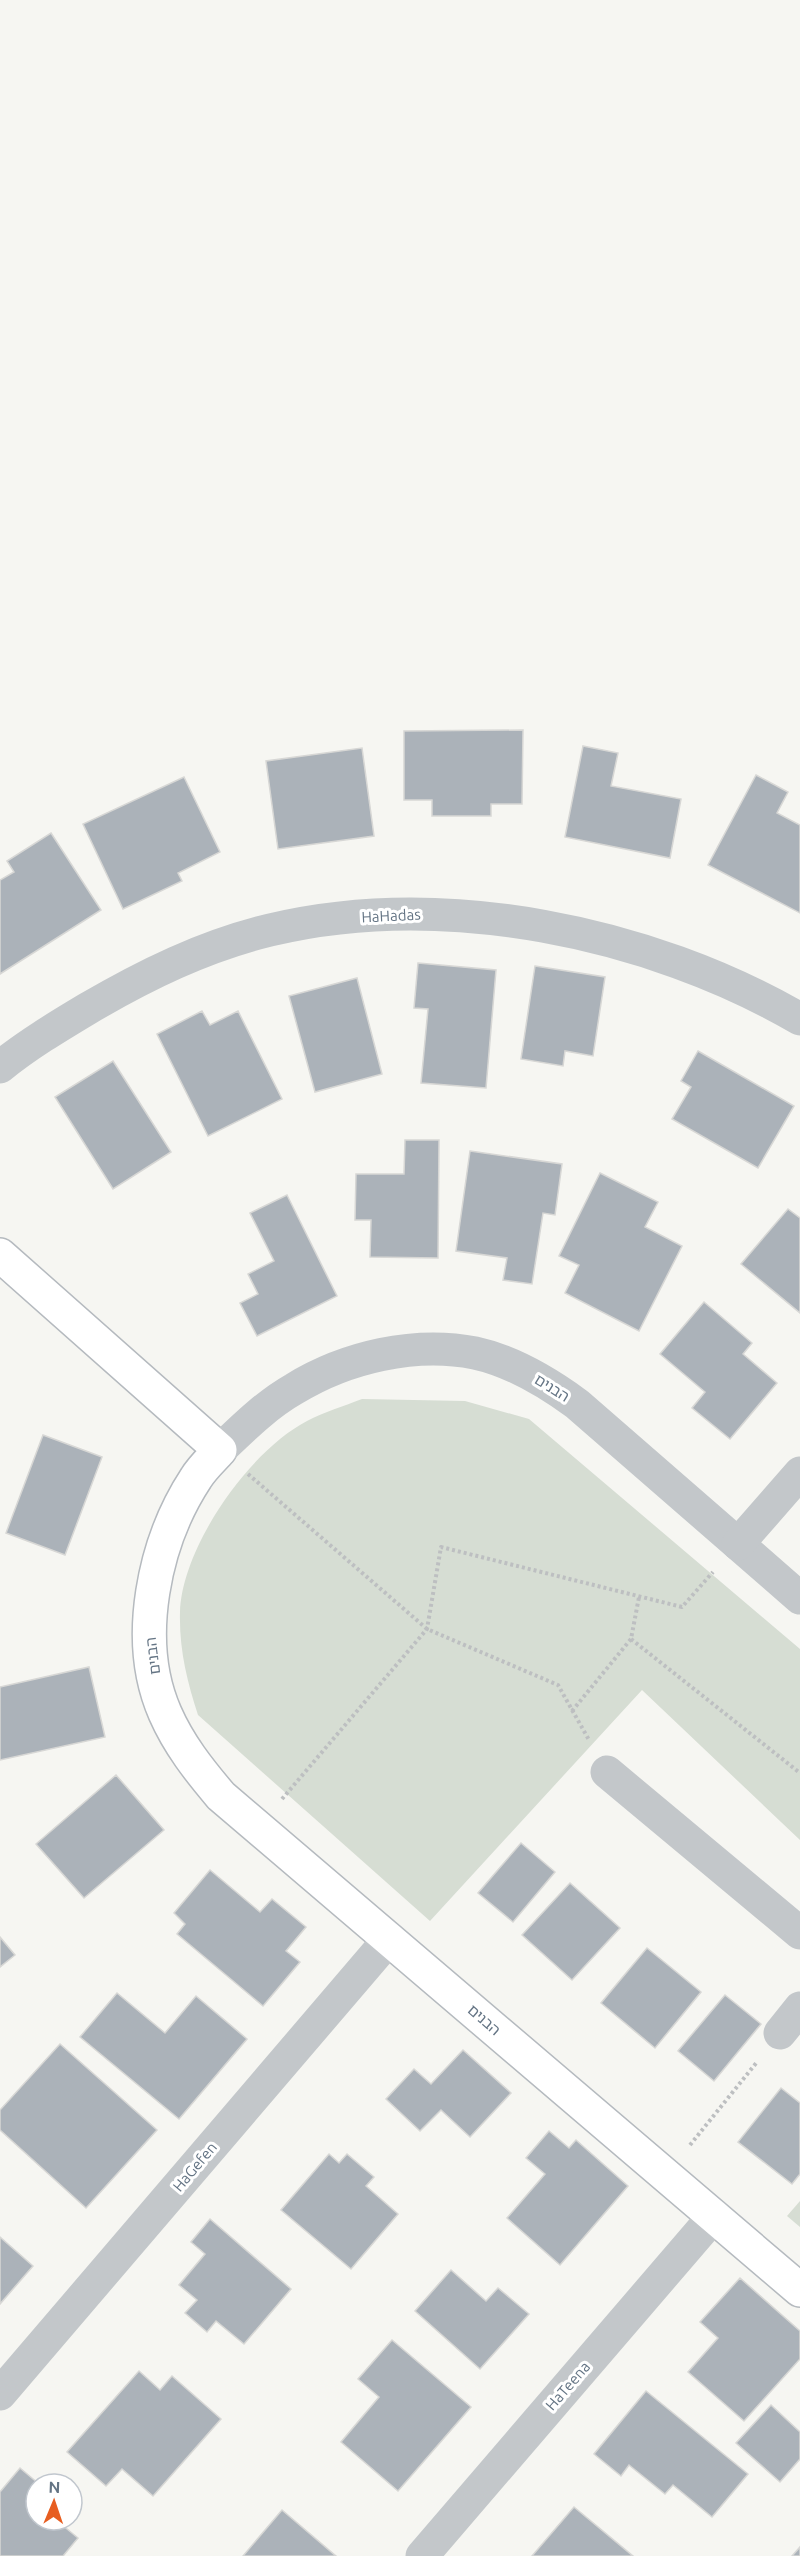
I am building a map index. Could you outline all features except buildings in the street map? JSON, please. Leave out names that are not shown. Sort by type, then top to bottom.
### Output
[{"type":"main road","points":[[0,1255],[220,1450]]},
{"type":"main road","name":"הבנים","points":[[220,1450],[196,1477],[165,1541],[150,1605],[150,1646],[155,1679],[164,1712],[180,1743],[198,1770],[221,1796],[800,2290]]},
{"type":"street","name":"HaHadas","points":[[0,1067],[72,1018],[137,980],[200,951],[270,930],[335,920],[408,914],[491,917],[571,932],[630,947],[700,971],[777,1005],[800,1019]]},
{"type":"street","name":"הבנים","points":[[220,1450],[253,1417],[294,1388],[335,1369],[375,1356],[423,1349],[475,1353],[514,1366],[552,1385],[800,1598]]},
{"type":"street","points":[[738,1544],[800,1473]]},
{"type":"street","points":[[607,1772],[800,1933]]},
{"type":"street","name":"HaGefen","points":[[0,2394],[389,1939]]},
{"type":"street","points":[[780,2033],[800,2008]]},
{"type":"street","name":"HaTeena","points":[[422,2556],[714,2216]]},
{"type":"path","points":[[220,1450],[427,1629],[558,1685],[607,1772]]},
{"type":"path","points":[[259,1827],[427,1629],[441,1548],[682,1607],[738,1544]]},
{"type":"path","points":[[572,1710],[631,1639],[639,1597]]},
{"type":"path","points":[[631,1639],[800,1773]]},
{"type":"path","points":[[665,2175],[780,2033]]},
{"type":"shaded area","points":[[362,1399],[465,1401],[529,1419],[800,1649],[800,1840],[642,1690],[430,1921],[198,1715],[184,1665],[180,1612],[184,1586],[206,1531],[222,1503],[242,1477],[285,1435],[307,1421]]},
{"type":"shaded area","points":[[800,2201],[800,2227],[787,2216]]}]
